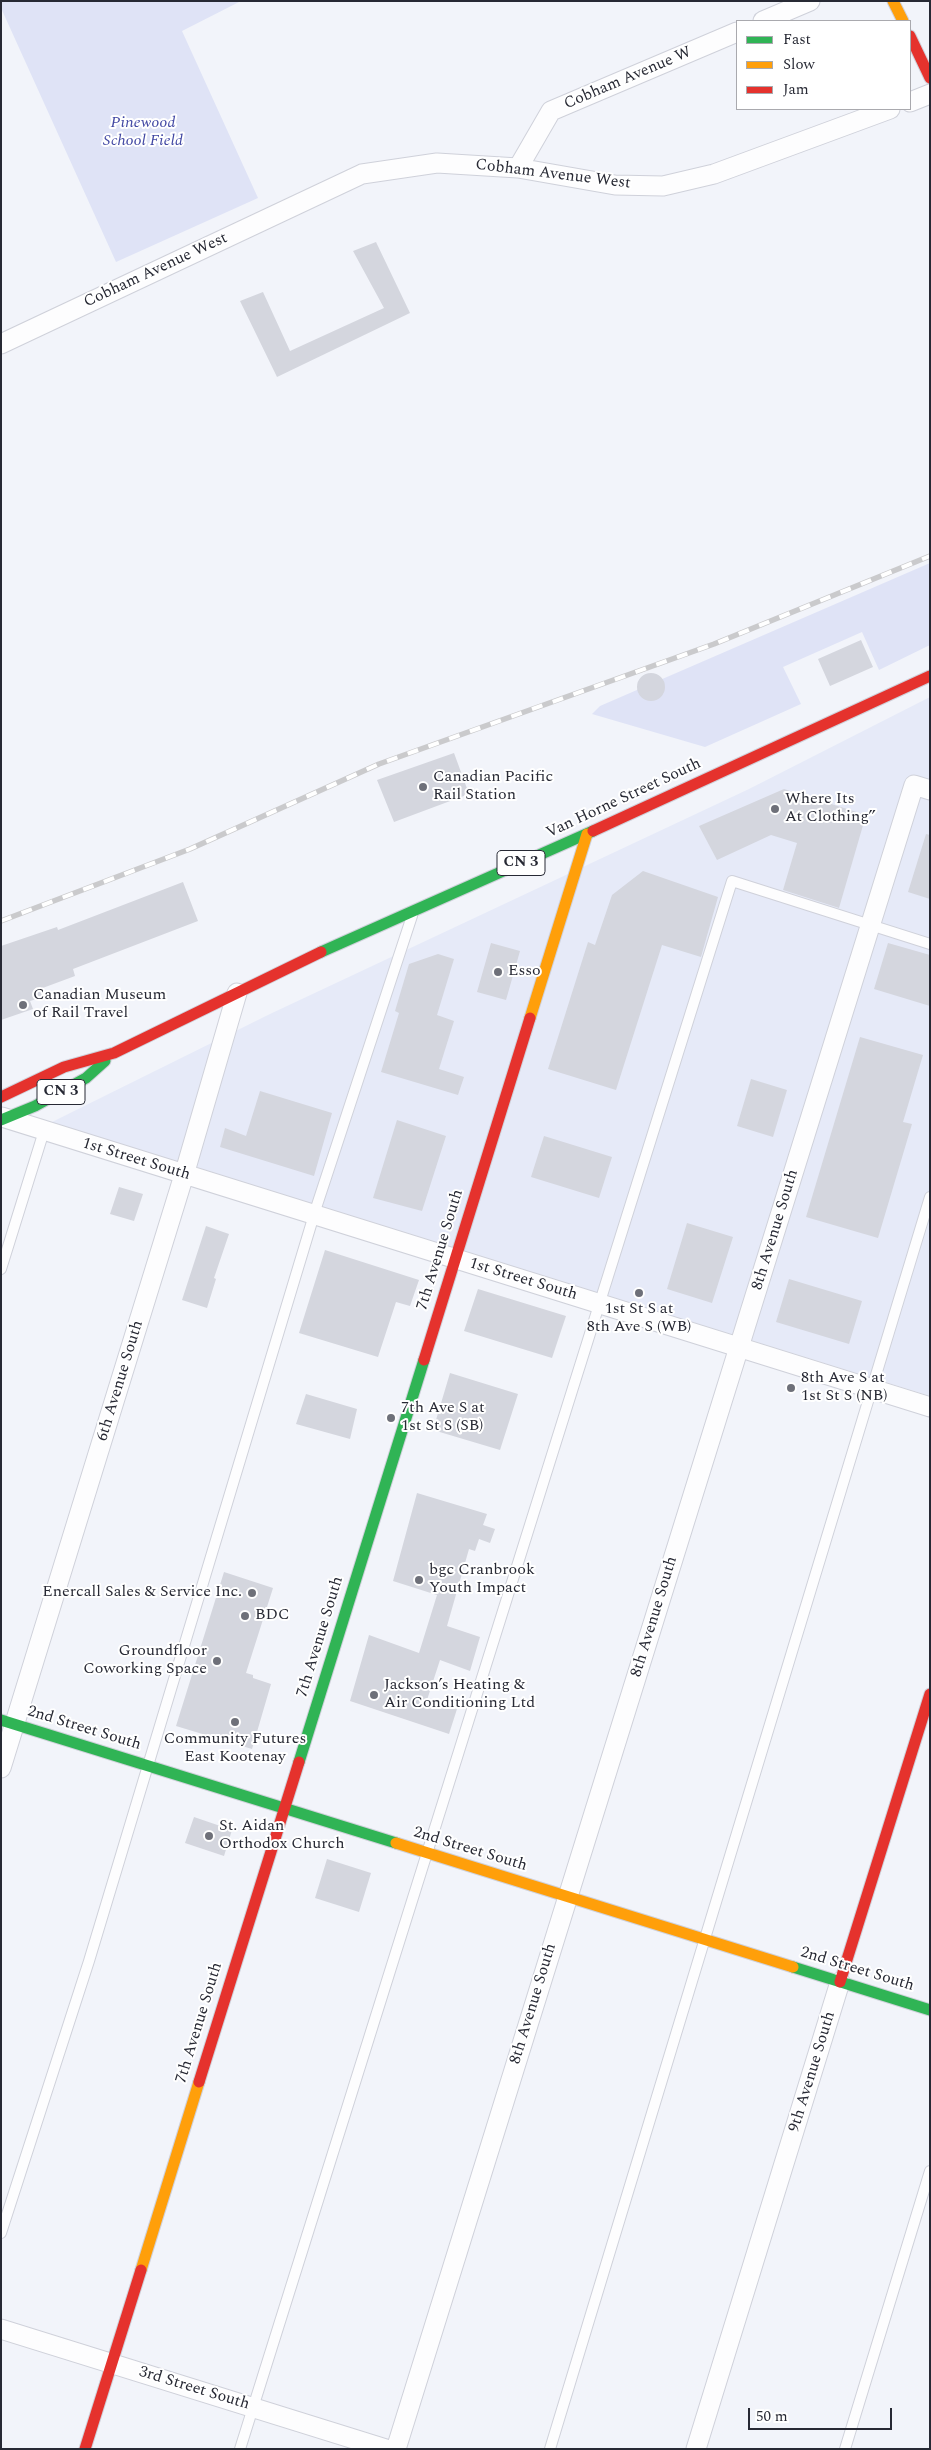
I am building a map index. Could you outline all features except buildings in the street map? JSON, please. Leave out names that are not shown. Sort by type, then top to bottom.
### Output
[{"type":"main road","points":[[893,1],[902,20]]},
{"type":"main road","points":[[911,38],[930,78]]},
{"type":"main road","name":"Van Horne Street South","points":[[1,1097],[64,1067],[114,1053],[414,910],[587,834],[930,676]]},
{"type":"main road","name":"7th Avenue South","points":[[85,2449],[587,834]]},
{"type":"main road","name":"Van Horne Street South","points":[[3,1118],[35,1106],[86,1078],[114,1053]]},
{"type":"main road","name":"9th Avenue South","points":[[840,1982],[930,1694]]},
{"type":"main road","name":"2nd Street South","points":[[8,1722],[930,2010]]},
{"type":"street","points":[[765,20],[810,1]]},
{"type":"street","name":"Cobham Avenue W","points":[[518,168],[551,111],[736,32]]},
{"type":"street","points":[[911,102],[930,94]]},
{"type":"street","name":"Cobham Avenue West","points":[[1,344],[362,174],[437,163],[518,168],[615,185],[663,186],[714,174],[887,110]]},
{"type":"street","name":"8th Avenue South","points":[[396,2449],[871,925],[922,788]]},
{"type":"street","name":"6th Avenue South","points":[[1,1768],[8,1722],[184,1175],[237,993]]},
{"type":"street","name":"1st Street South","points":[[3,1118],[930,1408]]},
{"type":"street","name":"9th Avenue South","points":[[696,2449],[840,1982]]},
{"type":"street","name":"3rd Street South","points":[[1,2329],[386,2449]]},
{"type":"lane","points":[[240,2449],[732,882],[930,944]]},
{"type":"lane","points":[[1,2233],[89,1961],[314,1215],[414,910]]},
{"type":"lane","points":[[1,1269],[44,1131]]},
{"type":"lane","points":[[550,2449],[930,1197]]},
{"type":"lane","points":[[845,2449],[930,2171]]},
{"type":"shaded area","points":[[930,697],[930,1396],[50,1123],[270,1014],[749,789]]},
{"type":"green space","name":"Pinewood School Field","points":[[1,1],[241,1],[182,31],[258,198],[116,262],[1,8]]},
{"type":"green space","points":[[930,563],[930,645],[879,670],[862,632],[783,667],[801,704],[705,747],[592,714],[600,706]]},
{"type":"railway","points":[[1,921],[190,849],[379,764],[714,644],[930,556]]},
{"type":"traffic: fast","points":[[321,952],[593,831]]},
{"type":"traffic: fast","points":[[1,1120],[35,1106],[86,1078],[105,1061]]},
{"type":"traffic: fast","points":[[299,1762],[424,1360]]},
{"type":"traffic: fast","points":[[1,1720],[396,1843]]},
{"type":"traffic: fast","points":[[793,1967],[930,2010]]},
{"type":"traffic: slow","points":[[893,1],[902,20]]},
{"type":"traffic: slow","points":[[530,1018],[587,834]]},
{"type":"traffic: slow","points":[[396,1843],[793,1967]]},
{"type":"traffic: slow","points":[[141,2270],[199,2082]]},
{"type":"traffic: jam","points":[[911,38],[930,78]]},
{"type":"traffic: jam","points":[[593,831],[930,676]]},
{"type":"traffic: jam","points":[[1,1097],[64,1067],[114,1053],[321,952]]},
{"type":"traffic: jam","points":[[424,1360],[530,1018]]},
{"type":"traffic: jam","points":[[840,1982],[930,1694]]},
{"type":"traffic: jam","points":[[199,2082],[299,1762]]},
{"type":"traffic: jam","points":[[85,2449],[141,2270]]},
{"type":"place","name":"Canadian Pacific Rail Station","points":[[423,787]]},
{"type":"place","name":"Where Its At Clothing”","points":[[775,809]]},
{"type":"place","name":"Esso","points":[[498,972]]},
{"type":"place","name":"Canadian Museum of Rail Travel","points":[[23,1005]]},
{"type":"place","name":"1st St S at 8th Ave S (WB)","points":[[639,1293]]},
{"type":"place","name":"8th Ave S at 1st St S (NB)","points":[[791,1388]]},
{"type":"place","name":"7th Ave S at 1st St S (SB)","points":[[391,1418]]},
{"type":"place","name":"bgc Cranbrook Youth Impact","points":[[419,1580]]},
{"type":"place","name":"Enercall Sales & Service Inc.","points":[[252,1593]]},
{"type":"place","name":"BDC","points":[[245,1616]]},
{"type":"place","name":"Groundfloor Coworking Space","points":[[217,1661]]},
{"type":"place","name":"Jackson’s Heating & Air Conditioning Ltd","points":[[374,1695]]},
{"type":"place","name":"Community Futures East Kootenay","points":[[235,1722]]},
{"type":"place","name":"St. Aidan Orthodox Church","points":[[209,1836]]}]
